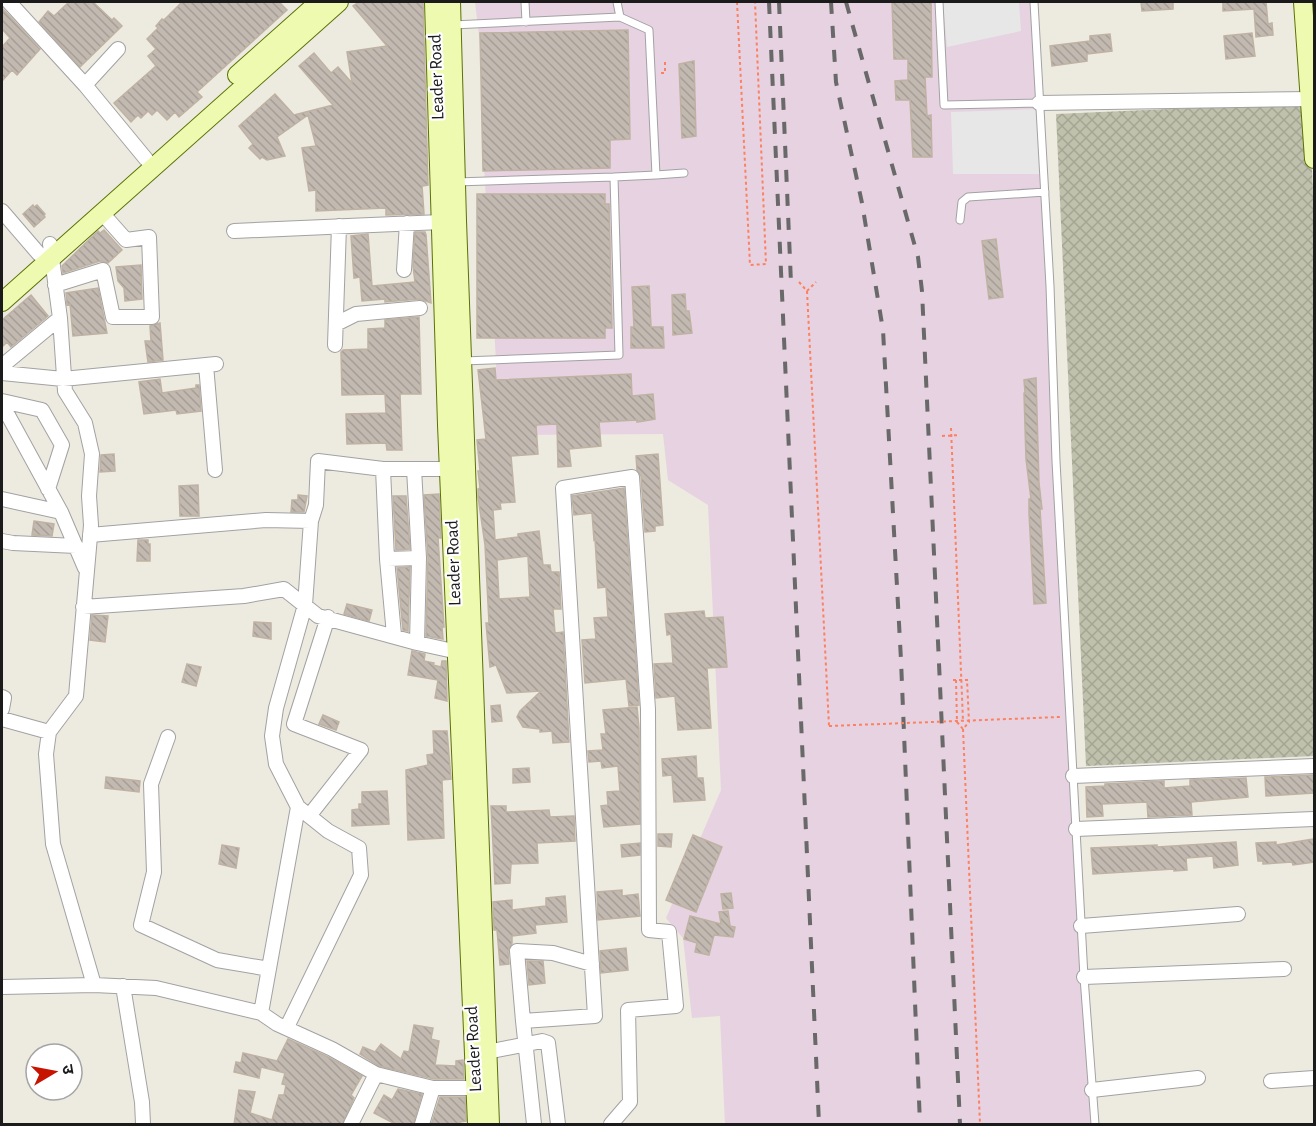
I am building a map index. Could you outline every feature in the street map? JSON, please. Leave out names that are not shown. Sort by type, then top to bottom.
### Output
[{"type":"main road","points":[[2,302],[47,252],[319,2]]},
{"type":"main road","points":[[2,287],[102,213],[339,2]]},
{"type":"main road","name":"Leader Road","points":[[434,2],[461,776],[477,1125]]},
{"type":"main road","name":"Leader Road","points":[[451,2],[490,1125]]},
{"type":"main road","points":[[1303,2],[1314,159]]},
{"type":"street","points":[[9,2],[85,85],[146,159]]},
{"type":"street","points":[[85,85],[118,49]]},
{"type":"street","points":[[1039,104],[1311,99]]},
{"type":"street","points":[[2,211],[47,252],[60,318],[65,391],[85,423],[92,454],[89,496],[90,535],[75,696],[49,732],[46,754],[52,844],[94,985]]},
{"type":"street","points":[[55,285],[103,270],[113,317],[152,317],[149,237],[126,240],[102,213]]},
{"type":"street","points":[[234,231],[441,222]]},
{"type":"street","points":[[404,270],[406,223]]},
{"type":"street","points":[[335,345],[339,226]]},
{"type":"street","points":[[336,324],[356,314],[420,309]]},
{"type":"street","points":[[2,366],[60,318]]},
{"type":"street","points":[[2,373],[63,379],[211,365],[215,470]]},
{"type":"street","points":[[2,400],[42,410],[62,446],[48,489]]},
{"type":"street","points":[[2,407],[61,512],[86,571]]},
{"type":"street","points":[[287,1027],[361,875],[359,848],[328,831],[298,807],[276,764],[272,736],[276,708],[305,605],[311,521],[316,505],[318,461],[383,469],[450,469]]},
{"type":"street","points":[[383,469],[387,559],[394,635]]},
{"type":"street","points":[[414,469],[419,558],[417,643]]},
{"type":"street","points":[[523,1021],[595,1016],[563,488],[632,477],[648,709],[649,930],[669,932],[676,1006],[628,1010],[630,1102],[611,1125]]},
{"type":"street","points":[[2,499],[61,512]]},
{"type":"street","points":[[90,535],[266,520],[311,521]]},
{"type":"street","points":[[2,541],[76,546]]},
{"type":"street","points":[[387,559],[419,558]]},
{"type":"street","points":[[82,607],[244,596],[284,589],[318,615],[458,652]]},
{"type":"street","points":[[309,816],[361,750],[294,724],[328,617]]},
{"type":"street","points":[[2,697],[4,698],[2,709]]},
{"type":"street","points":[[2,719],[49,732]]},
{"type":"street","points":[[168,737],[151,784],[154,872],[141,925],[217,960],[269,969]]},
{"type":"street","points":[[1073,776],[1314,766]]},
{"type":"street","points":[[261,1013],[298,807]]},
{"type":"street","points":[[1076,829],[1314,819]]},
{"type":"street","points":[[1081,926],[1238,914]]},
{"type":"street","points":[[534,1125],[517,951],[553,953],[592,964]]},
{"type":"street","points":[[1084,976],[1284,969]]},
{"type":"street","points":[[2,987],[94,985],[156,988],[261,1013],[277,1024],[332,1049],[376,1074],[433,1088],[476,1088]]},
{"type":"street","points":[[123,986],[142,1102],[143,1125]]},
{"type":"street","points":[[487,1052],[542,1041],[548,1043],[558,1125]]},
{"type":"street","points":[[351,1125],[376,1074]]},
{"type":"street","points":[[1092,1090],[1198,1078]]},
{"type":"street","points":[[1271,1081],[1314,1078]]},
{"type":"street","points":[[422,1125],[433,1088]]},
{"type":"lane","points":[[525,2],[526,22]]},
{"type":"lane","points":[[617,2],[620,17]]},
{"type":"lane","points":[[939,2],[944,105],[1039,104]]},
{"type":"lane","points":[[1034,2],[1081,926],[1095,1125]]},
{"type":"lane","points":[[453,25],[620,17],[649,30],[656,174]]},
{"type":"lane","points":[[456,182],[684,173]]},
{"type":"lane","points":[[463,361],[619,355],[614,177]]},
{"type":"lane","points":[[960,220],[962,202],[968,197],[1045,192]]},
{"type":"path","points":[[737,2],[750,265],[765,264],[754,2]]},
{"type":"path","points":[[799,282],[807,291],[829,726],[1060,717]]},
{"type":"path","points":[[807,291],[816,282]]},
{"type":"path","points":[[951,428],[963,721]]},
{"type":"path","points":[[942,436],[960,435]]},
{"type":"path","points":[[963,729],[969,722],[969,680],[954,680],[957,722],[963,729],[980,1125]]},
{"type":"shaded area","points":[[475,2],[1033,2],[1042,212],[1086,991],[1091,1124],[725,1124],[720,1016],[692,1018],[683,938],[666,918],[721,790],[708,505],[668,480],[663,434],[497,435],[496,360],[482,134],[481,52]]},
{"type":"shaded area","points":[[943,2],[1019,2],[1021,31],[947,47]]},
{"type":"shaded area","points":[[1309,103],[1314,215],[1314,756],[1086,766],[1056,114]]},
{"type":"shaded area","points":[[1038,109],[1040,174],[953,174],[951,112]]},
{"type":"building","points":[[69,2],[93,2],[122,26],[80,67],[39,22],[48,11],[54,16]]},
{"type":"building","points":[[182,2],[279,2],[287,10],[197,92],[202,97],[179,117],[175,112],[167,120],[157,110],[152,115],[148,111],[141,118],[138,115],[131,122],[114,103],[156,66],[148,56],[156,49],[147,39],[158,28],[156,26],[162,19],[164,20]]},
{"type":"building","points":[[359,2],[423,2],[428,185],[422,186],[424,214],[386,215],[386,208],[316,211],[316,190],[309,191],[302,148],[316,146],[308,115],[277,137],[285,156],[267,160],[262,157],[260,159],[249,148],[253,144],[239,126],[275,94],[294,115],[333,105],[299,66],[314,53],[331,73],[338,67],[352,83],[347,52],[387,46],[353,6]]},
{"type":"building","points":[[892,2],[931,2],[932,77],[925,77],[927,116],[931,115],[932,157],[913,157],[910,100],[896,100],[895,81],[908,80],[908,59],[894,59]]},
{"type":"building","points":[[1141,2],[1173,2],[1173,9],[1142,11]]},
{"type":"building","points":[[1223,2],[1266,2],[1268,24],[1272,23],[1273,35],[1256,37],[1254,9],[1223,11]]},
{"type":"building","points":[[2,8],[40,49],[17,75],[12,70],[2,81],[2,47],[10,38],[2,29]]},
{"type":"building","points":[[628,30],[630,139],[610,140],[610,168],[483,171],[480,33]]},
{"type":"building","points":[[1252,33],[1255,56],[1226,59],[1224,36]]},
{"type":"building","points":[[1110,34],[1112,51],[1087,54],[1087,61],[1052,66],[1050,46],[1090,41],[1090,36]]},
{"type":"building","points":[[694,61],[696,136],[682,138],[679,64]]},
{"type":"building","points":[[477,194],[605,194],[605,204],[609,204],[612,328],[605,328],[605,338],[477,338]]},
{"type":"building","points":[[33,205],[34,207],[37,205],[45,214],[45,217],[34,227],[23,214]]},
{"type":"building","points":[[104,230],[122,250],[108,263],[100,261],[63,273],[62,266],[98,231],[100,233]]},
{"type":"building","points":[[415,232],[425,232],[426,235],[431,303],[420,299],[362,301],[360,277],[354,278],[351,236],[368,234],[372,286],[415,282],[413,266]]},
{"type":"building","points":[[996,239],[1003,297],[989,299],[982,241]]},
{"type":"building","points":[[141,265],[142,299],[125,301],[124,288],[118,281],[116,267]]},
{"type":"building","points":[[649,286],[651,327],[663,327],[664,348],[631,348],[631,327],[634,327],[632,287]]},
{"type":"building","points":[[98,288],[107,333],[73,336],[70,304],[67,305],[66,293]]},
{"type":"building","points":[[685,294],[686,311],[689,311],[692,333],[673,335],[672,295]]},
{"type":"building","points":[[31,295],[48,316],[11,347],[7,342],[2,347],[2,320]]},
{"type":"building","points":[[419,317],[421,394],[400,394],[402,450],[387,450],[386,443],[347,444],[346,414],[386,413],[385,394],[342,395],[341,352],[368,349],[368,329],[385,328],[385,320]]},
{"type":"building","points":[[160,323],[163,360],[148,362],[145,341],[151,341],[150,326]]},
{"type":"building","points":[[495,368],[496,380],[631,374],[632,396],[653,394],[655,419],[637,422],[637,420],[599,422],[601,446],[569,449],[571,466],[558,467],[557,424],[536,425],[538,454],[511,456],[515,502],[500,503],[501,509],[493,510],[495,540],[539,531],[543,565],[550,565],[551,572],[559,572],[561,609],[553,609],[555,633],[563,632],[569,742],[553,743],[552,731],[540,732],[540,729],[523,727],[517,717],[520,711],[541,691],[507,693],[496,665],[490,667],[486,623],[489,623],[485,545],[478,497],[480,488],[478,471],[480,471],[477,440],[486,439],[478,370]],"holes":[[[528,556],[530,597],[499,599],[497,560]]]},
{"type":"building","points":[[1036,378],[1039,483],[1042,509],[1040,509],[1046,603],[1034,604],[1024,380]]},
{"type":"building","points":[[160,379],[162,393],[196,388],[196,385],[199,385],[201,411],[177,414],[176,410],[144,414],[139,382]]},
{"type":"building","points":[[114,454],[115,471],[100,472],[101,455]]},
{"type":"building","points":[[658,454],[663,525],[655,526],[655,531],[645,532],[641,476],[637,470],[636,456]]},
{"type":"building","points":[[198,485],[199,516],[180,516],[179,486]]},
{"type":"building","points":[[624,488],[639,705],[629,706],[626,679],[585,683],[582,640],[596,639],[594,618],[608,617],[606,587],[598,588],[592,513],[574,515],[572,496]]},
{"type":"building","points":[[439,494],[441,538],[438,538],[443,639],[426,636],[428,558],[424,495]]},
{"type":"building","points":[[298,495],[307,496],[304,512],[291,512],[292,500],[298,500]]},
{"type":"building","points":[[393,496],[406,496],[410,549],[396,550]]},
{"type":"building","points":[[34,521],[54,524],[52,536],[32,535]]},
{"type":"building","points":[[138,540],[148,540],[150,561],[137,561]]},
{"type":"building","points":[[410,567],[408,631],[403,630],[397,568]]},
{"type":"building","points":[[347,604],[372,610],[369,621],[344,614]]},
{"type":"building","points":[[704,611],[705,618],[723,617],[727,667],[707,668],[711,728],[678,730],[675,696],[656,698],[654,664],[673,663],[671,634],[667,635],[665,614]]},
{"type":"building","points":[[92,615],[108,616],[105,642],[90,640]]},
{"type":"building","points":[[254,622],[271,623],[271,639],[253,636]]},
{"type":"building","points":[[412,651],[425,654],[424,661],[434,663],[433,665],[441,667],[442,661],[446,661],[447,701],[435,698],[438,680],[408,675]]},
{"type":"building","points":[[187,664],[201,667],[196,686],[182,682]]},
{"type":"building","points":[[500,705],[502,721],[492,722],[491,706]]},
{"type":"building","points":[[637,707],[640,824],[604,827],[601,806],[608,805],[607,792],[620,791],[618,766],[602,768],[601,761],[589,762],[588,751],[603,750],[601,734],[606,734],[603,710]]},
{"type":"building","points":[[323,715],[339,722],[336,730],[319,724]]},
{"type":"building","points":[[433,731],[447,731],[451,779],[442,780],[444,838],[408,840],[406,770],[428,765],[427,755],[434,754]]},
{"type":"building","points":[[696,756],[697,778],[703,778],[705,800],[674,802],[672,775],[663,776],[662,759]]},
{"type":"building","points":[[529,768],[530,782],[513,783],[513,769]]},
{"type":"building","points":[[1314,775],[1314,793],[1266,796],[1265,777]]},
{"type":"building","points":[[106,777],[140,781],[139,792],[105,788]]},
{"type":"building","points":[[1246,778],[1248,797],[1191,802],[1192,815],[1148,817],[1147,802],[1102,804],[1103,816],[1087,817],[1086,787],[1164,781],[1164,788],[1190,786],[1190,780]]},
{"type":"building","points":[[387,791],[389,824],[352,826],[352,810],[359,809],[359,804],[362,804],[362,792]]},
{"type":"building","points":[[491,806],[506,806],[506,812],[549,810],[550,817],[574,816],[575,841],[537,843],[538,863],[511,864],[510,883],[495,884]]},
{"type":"building","points":[[658,834],[672,834],[671,847],[658,846]]},
{"type":"building","points":[[693,835],[722,847],[696,912],[666,900]]},
{"type":"building","points":[[1314,839],[1314,862],[1293,865],[1292,862],[1263,864],[1263,861],[1258,861],[1256,843],[1276,842],[1276,845]]},
{"type":"building","points":[[1236,842],[1238,865],[1214,868],[1213,856],[1186,858],[1187,870],[1093,874],[1091,848]]},
{"type":"building","points":[[640,843],[640,855],[622,857],[621,845]]},
{"type":"building","points":[[222,845],[239,848],[236,868],[219,864]]},
{"type":"building","points":[[622,890],[622,896],[638,894],[640,916],[598,920],[597,892]]},
{"type":"building","points":[[731,893],[733,908],[723,909],[721,894]]},
{"type":"building","points":[[565,896],[567,922],[535,925],[536,933],[512,936],[512,943],[508,951],[509,964],[500,965],[497,930],[494,930],[493,902],[512,900],[512,910],[546,906],[546,898]]},
{"type":"building","points":[[728,911],[730,926],[735,927],[733,937],[714,935],[709,955],[695,952],[697,943],[684,939],[690,916],[721,924],[719,912]]},
{"type":"building","points":[[626,948],[628,970],[601,973],[600,951]]},
{"type":"building","points":[[527,961],[543,961],[545,983],[529,985]]},
{"type":"building","points":[[414,1025],[433,1028],[431,1039],[439,1041],[435,1065],[456,1066],[456,1061],[463,1060],[464,1079],[434,1079],[379,1066],[360,1054],[363,1047],[375,1052],[381,1044],[401,1059],[404,1051],[409,1052]]},
{"type":"building","points":[[288,1039],[362,1076],[351,1095],[354,1098],[342,1125],[234,1125],[239,1090],[255,1092],[250,1113],[272,1120],[279,1095],[284,1095],[286,1085],[282,1084],[285,1073],[261,1067],[259,1078],[234,1072],[236,1062],[241,1063],[243,1053],[277,1061]]},
{"type":"building","points":[[398,1089],[422,1094],[413,1125],[397,1125],[374,1113],[384,1095],[392,1100]]},
{"type":"building","points":[[440,1097],[465,1097],[466,1121],[460,1122],[460,1125],[431,1125]]},
{"type":"railway","points":[[769,2],[819,1124]]},
{"type":"railway","points":[[779,2],[791,283]]},
{"type":"railway","points":[[831,2],[836,82],[862,203],[883,330],[901,660],[920,1124]]},
{"type":"railway","points":[[846,2],[918,257],[922,291],[960,1124]]}]
